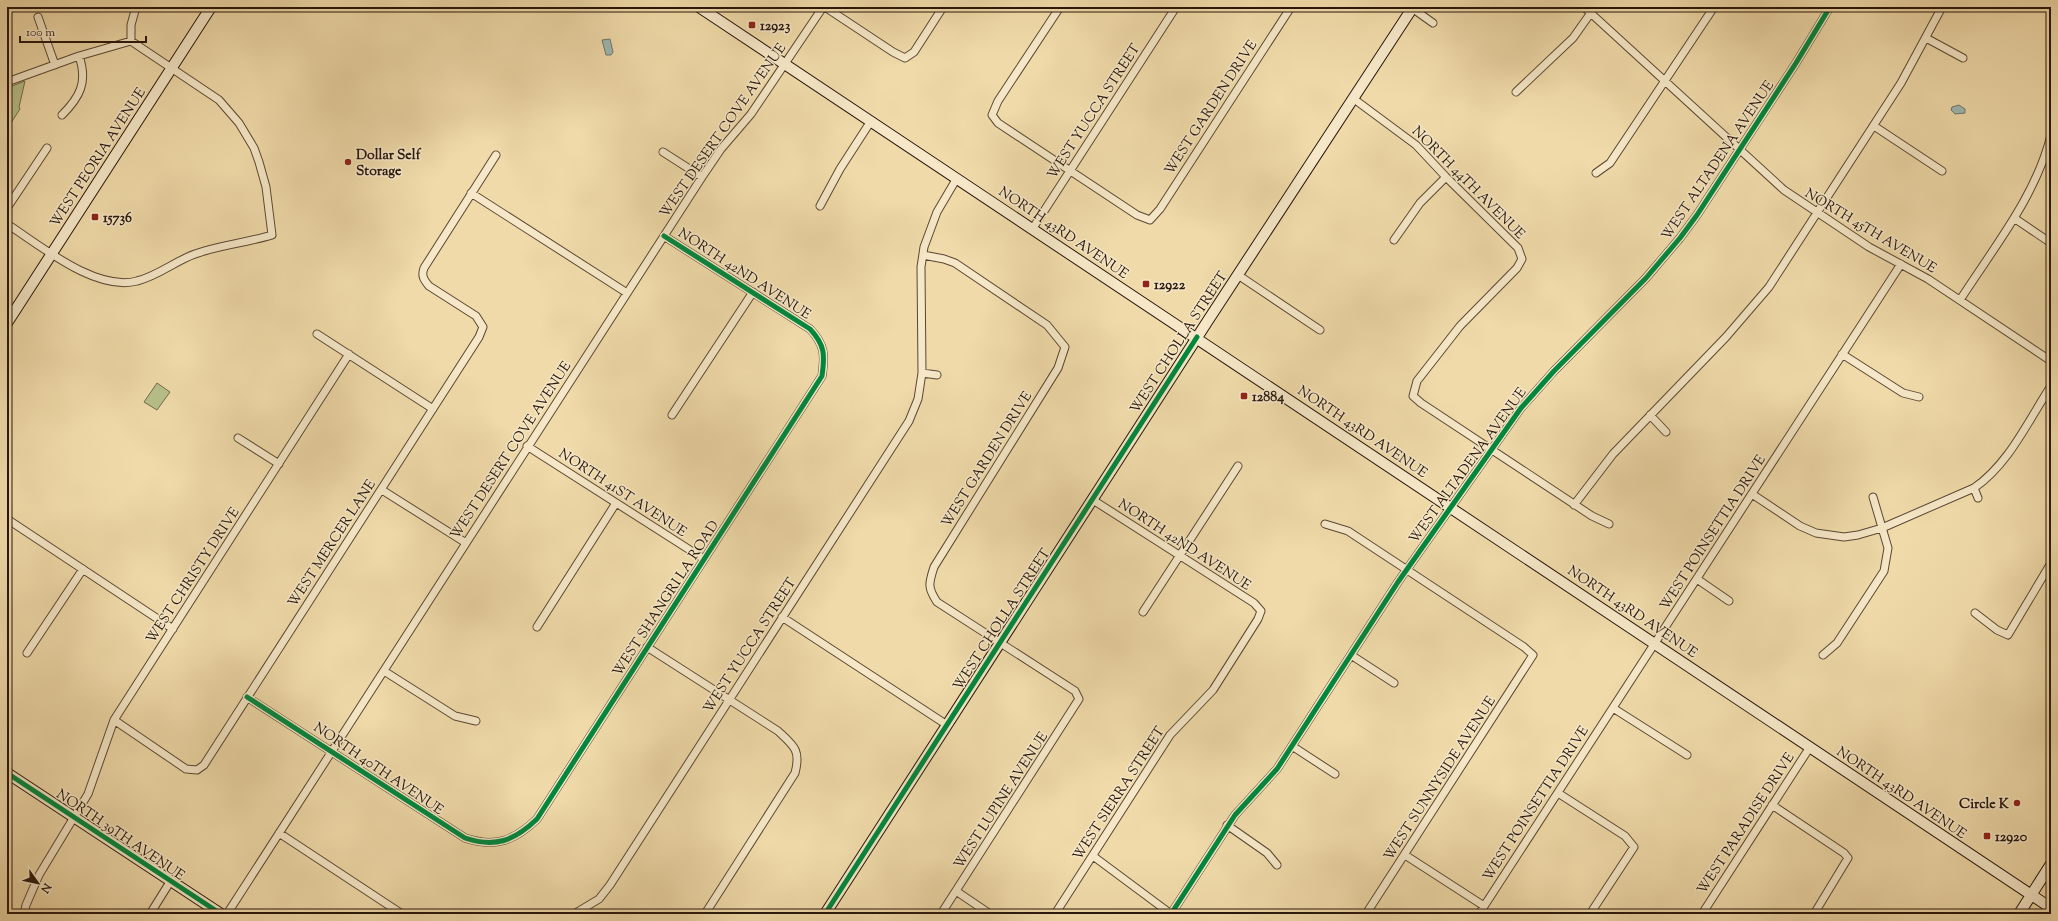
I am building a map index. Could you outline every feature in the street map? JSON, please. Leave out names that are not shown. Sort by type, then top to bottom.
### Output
[{"type":"main road","name":"WEST PEORIA AVENUE","points":[[7,323],[211,7]]},
{"type":"main road","name":"NORTH 43RD AVENUE","points":[[699,7],[1197,337],[2051,908]]},
{"type":"main road","name":"WEST CHOLLA STREET","points":[[825,914],[1197,337],[1354,99],[1412,8]]},
{"type":"main road","name":"NORTH 39TH AVENUE","points":[[7,773],[170,882],[221,914]]},
{"type":"main road","points":[[2019,914],[2051,864]]},
{"type":"street","points":[[130,41],[131,25],[136,7]]},
{"type":"street","points":[[824,7],[893,52],[905,58],[914,52],[943,7]]},
{"type":"street","name":"WEST DESERT COVE AVENUE","points":[[227,914],[527,446],[702,177],[721,149],[751,114],[824,7]]},
{"type":"street","points":[[1060,7],[998,101],[992,115],[998,123],[1070,170]]},
{"type":"street","name":"WEST YUCCA STREET","points":[[1033,228],[1176,7]]},
{"type":"street","name":"WEST GARDEN DRIVE","points":[[1070,170],[1137,215],[1150,220],[1160,208],[1291,7]]},
{"type":"street","name":"NORTH 45TH AVENUE","points":[[1584,7],[1593,10],[1739,151],[1784,190],[1817,214],[1869,247],[1901,264],[1960,300],[2051,361]]},
{"type":"street","points":[[1596,173],[1610,163],[1714,7]]},
{"type":"street","name":"WEST ALTADENA AVENUE","points":[[1171,914],[1227,825],[1277,769],[1407,569],[1452,508],[1491,450],[1539,387],[1666,256],[1712,193],[1809,44],[1830,7]]},
{"type":"street","points":[[1574,505],[1613,454],[1726,337],[1769,287],[1902,83],[1942,7]]},
{"type":"street","name":"WEST CHOLLA STREET","points":[[1412,8],[1433,23]]},
{"type":"street","points":[[1516,92],[1573,38],[1593,10]]},
{"type":"street","points":[[38,17],[55,65]]},
{"type":"street","points":[[1926,38],[1962,58]]},
{"type":"street","points":[[7,82],[79,56],[130,41],[219,100],[239,123],[254,148],[266,187],[272,235],[194,254],[150,277],[125,283],[94,277],[52,253],[7,224]]},
{"type":"street","points":[[62,115],[74,102],[81,89],[83,77],[79,56]]},
{"type":"street","name":"NORTH 44TH AVENUE","points":[[1354,99],[1416,145],[1446,177],[1518,248],[1522,259],[1517,268],[1464,321],[1446,343],[1417,381],[1413,396],[1421,403],[1491,450]]},
{"type":"street","points":[[820,206],[840,169],[871,121]]},
{"type":"street","points":[[1874,126],[1942,171]]},
{"type":"street","points":[[1960,300],[2014,218],[2038,176],[2051,135]]},
{"type":"street","points":[[7,208],[47,148]]},
{"type":"street","points":[[663,152],[702,177]]},
{"type":"street","points":[[496,154],[471,193],[627,293]]},
{"type":"street","points":[[1394,240],[1420,203],[1446,177]]},
{"type":"street","name":"WEST YUCCA STREET","points":[[574,914],[598,899],[610,885],[903,431],[918,399],[922,373],[923,255],[929,230],[937,212],[958,178]]},
{"type":"street","name":"WEST MERCER LANE","points":[[114,720],[186,769],[197,770],[204,765],[247,696],[480,337],[483,327],[476,316],[429,286],[424,280],[422,273],[471,193]]},
{"type":"street","points":[[2014,218],[2051,243]]},
{"type":"street","name":"NORTH 42ND AVENUE","points":[[664,236],[810,329],[820,340],[823,352]]},
{"type":"street","name":"WEST GARDEN DRIVE","points":[[923,255],[944,259],[955,263],[1047,325],[1065,347],[1058,368],[934,567],[928,584],[937,602],[1000,643]]},
{"type":"street","name":"WEST POINSETTIA DRIVE","points":[[1479,914],[1654,642],[1697,579],[1901,264]]},
{"type":"street","points":[[1238,275],[1320,330]]},
{"type":"street","points":[[672,415],[752,292]]},
{"type":"street","points":[[317,334],[433,409]]},
{"type":"street","name":"WEST SHANGRI LA ROAD","points":[[503,841],[525,831],[537,819],[813,391],[822,376],[823,352]]},
{"type":"street","name":"WEST CHRISTY DRIVE","points":[[74,818],[88,794],[114,720],[349,354]]},
{"type":"street","points":[[1842,354],[1903,393],[1919,397]]},
{"type":"street","points":[[922,373],[937,375]]},
{"type":"street","points":[[1752,494],[1800,526],[1816,532],[1844,537],[1858,536],[1882,528],[1974,488],[1987,479],[1998,467],[2051,386]]},
{"type":"street","points":[[1650,415],[1666,432]]},
{"type":"street","points":[[238,438],[279,464]]},
{"type":"street","name":"NORTH 41ST AVENUE","points":[[527,446],[704,559]]},
{"type":"street","points":[[1491,450],[1574,505],[1609,524]]},
{"type":"street","points":[[1143,612],[1238,466]]},
{"type":"street","points":[[1974,488],[1978,498]]},
{"type":"street","points":[[382,490],[466,543]]},
{"type":"street","points":[[1823,655],[1837,643],[1884,571],[1888,548],[1873,497]]},
{"type":"street","name":"NORTH 42ND AVENUE","points":[[1093,500],[1254,604],[1261,611]]},
{"type":"street","points":[[537,626],[616,503]]},
{"type":"street","points":[[7,519],[173,629]]},
{"type":"street","points":[[1325,524],[1348,531],[1407,569]]},
{"type":"street","points":[[1975,613],[1997,630],[2008,635],[2051,564]]},
{"type":"street","points":[[27,653],[83,569]]},
{"type":"street","name":"WEST SUNNYSIDE AVENUE","points":[[1366,914],[1533,656],[1524,647],[1407,569]]},
{"type":"street","points":[[1697,579],[1729,601]]},
{"type":"street","name":"WEST SIERRA STREET","points":[[1055,914],[1170,735],[1213,690],[1258,619],[1261,611]]},
{"type":"street","points":[[782,617],[947,725]]},
{"type":"street","name":"WEST LUPINE AVENUE","points":[[941,914],[1079,699],[1075,691],[1000,643]]},
{"type":"street","points":[[647,647],[778,731],[792,745],[798,755],[795,773],[705,914]]},
{"type":"street","points":[[1351,655],[1394,683]]},
{"type":"street","points":[[384,670],[455,716],[476,721]]},
{"type":"street","name":"NORTH 40TH AVENUE","points":[[247,696],[454,833],[479,843],[503,841]]},
{"type":"street","points":[[1612,708],[1687,755]]},
{"type":"street","points":[[1292,746],[1335,774]]},
{"type":"street","name":"WEST PARADISE DRIVE","points":[[1702,914],[1810,747]]},
{"type":"street","points":[[1558,793],[1625,836],[1634,847],[1590,914]]},
{"type":"street","points":[[1772,805],[1844,853],[1848,858],[1814,914]]},
{"type":"street","points":[[24,914],[26,905],[39,875],[74,818]]},
{"type":"street","points":[[1227,825],[1266,853],[1277,865]]},
{"type":"street","points":[[279,833],[402,914]]},
{"type":"street","points":[[1405,855],[1484,906]]},
{"type":"street","points":[[1093,856],[1136,886],[1171,914]]},
{"type":"street","points":[[150,914],[170,882]]},
{"type":"street","points":[[956,891],[990,914]]},
{"type":"green space","points":[[25,81],[19,107],[20,109],[7,129],[7,88]]},
{"type":"green space","points":[[157,383],[170,392],[157,410],[144,402]]},
{"type":"water","points":[[610,39],[613,52],[611,55],[606,55],[602,40]]},
{"type":"water","points":[[1959,105],[1965,109],[1965,113],[1955,114],[1951,110],[1952,107]]},
{"type":"cycle path","points":[[1171,914],[1235,815],[1277,769],[1398,582],[1521,408],[1554,371],[1646,278],[1680,238],[1697,215],[1796,63],[1830,7]]},
{"type":"cycle path","points":[[247,697],[465,838],[486,842],[504,840],[520,833],[537,819],[822,376],[824,362],[823,351],[819,340],[810,329],[664,236]]},
{"type":"cycle path","points":[[825,914],[1197,337]]},
{"type":"cycle path","points":[[7,773],[221,914]]},
{"type":"place","name":"12923","points":[[752,25]]},
{"type":"place","name":"Dollar Self Storage","points":[[348,162]]},
{"type":"place","name":"15736","points":[[95,217]]},
{"type":"place","name":"12922","points":[[1146,284]]},
{"type":"place","name":"12884","points":[[1244,396]]},
{"type":"place","name":"Circle K","points":[[2017,803]]},
{"type":"place","name":"12920","points":[[1987,836]]}]
